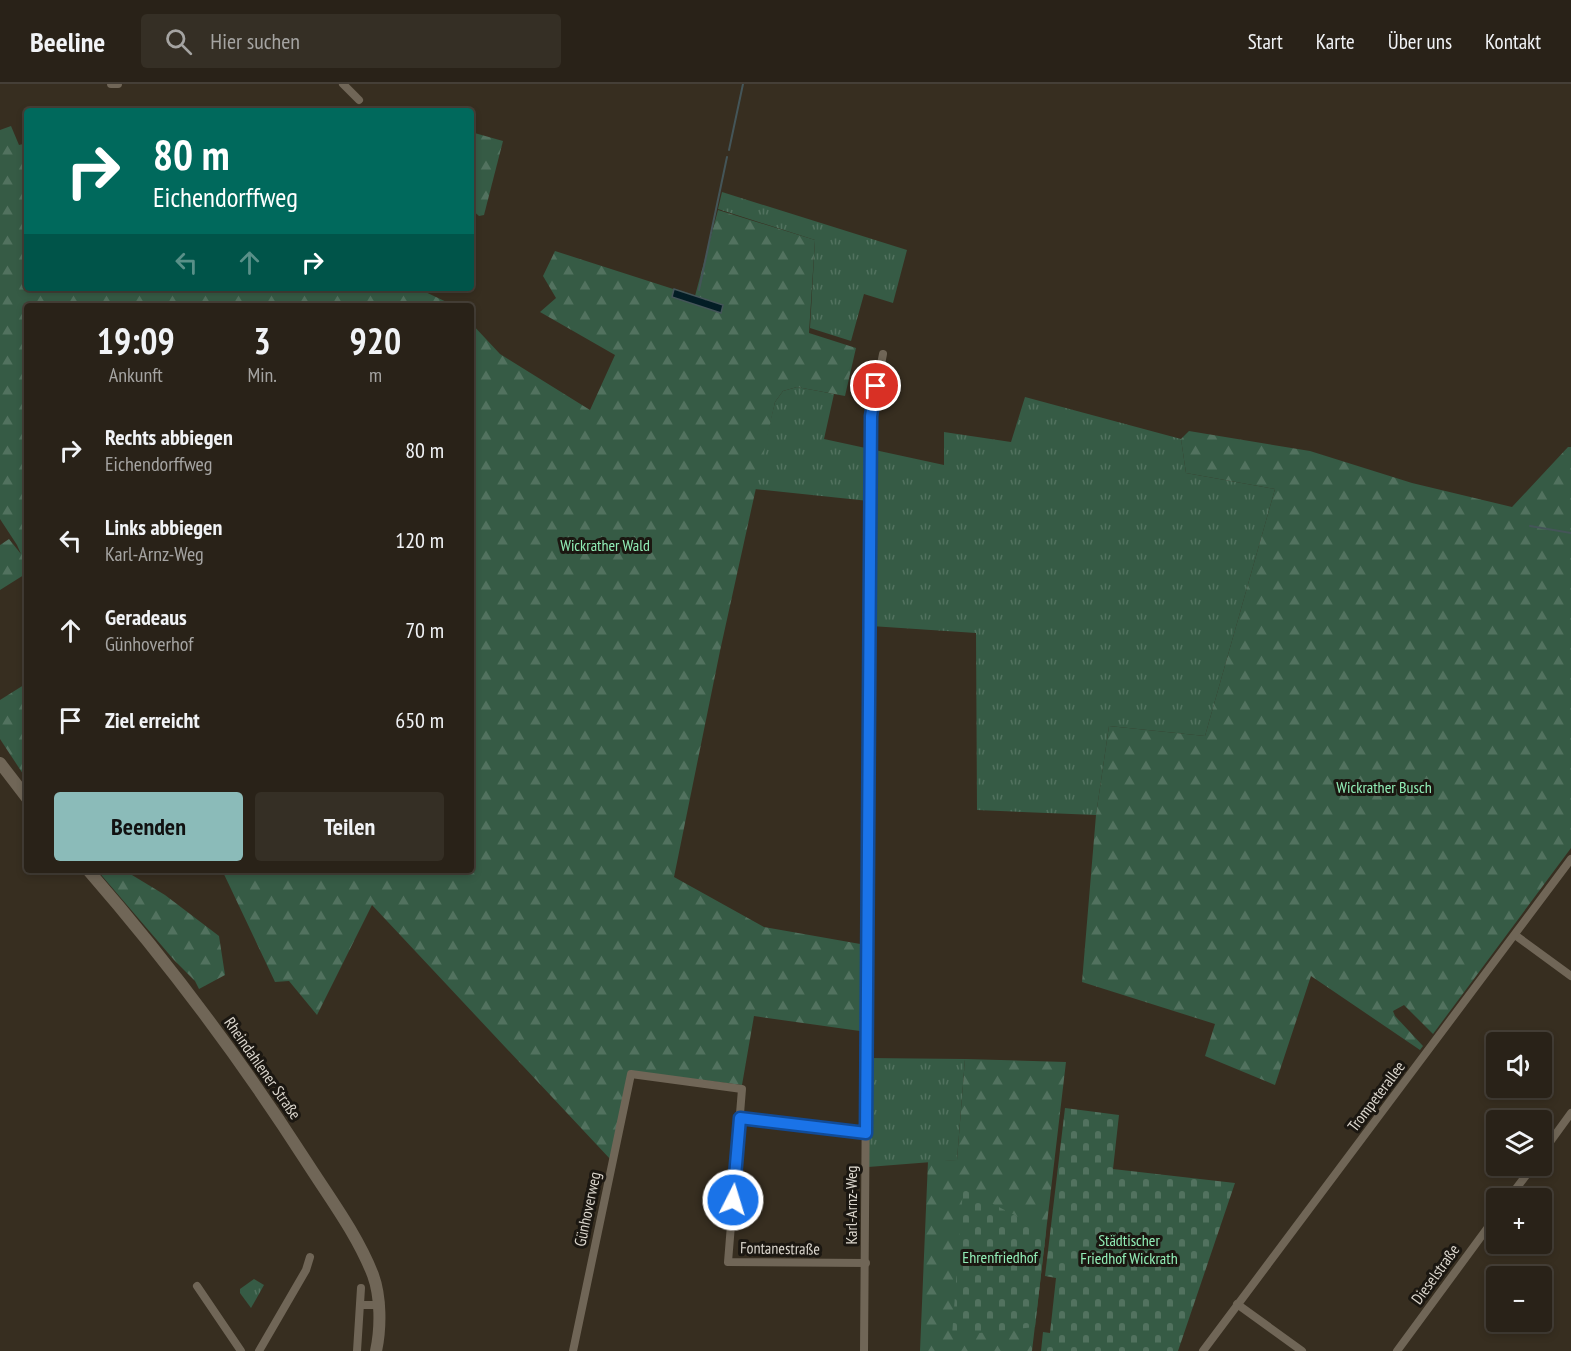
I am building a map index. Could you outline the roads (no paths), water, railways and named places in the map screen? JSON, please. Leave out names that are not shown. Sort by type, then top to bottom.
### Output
[{"type":"main road","points":[[0,763],[24,794]]},
{"type":"main road","name":"Rheindahlener Straße","points":[[91,873],[194,998],[271,1106],[364,1256],[374,1277],[379,1305],[376,1351]]},
{"type":"street","points":[[111,84],[118,84]]},
{"type":"street","points":[[342,84],[358,100]]},
{"type":"street","name":"Karl-Arnz-Weg","points":[[864,1351],[871,416],[883,354]]},
{"type":"street","name":"Trompeterallee","points":[[1203,1351],[1571,859]]},
{"type":"street","points":[[1515,935],[1571,976]]},
{"type":"street","name":"Fontanestraße","points":[[631,1074],[742,1089],[728,1262],[866,1263]]},
{"type":"street","name":"Günhoverweg","points":[[573,1351],[631,1074]]},
{"type":"street","points":[[1552,1139],[1571,1113]]},
{"type":"street","points":[[740,1118],[866,1133]]},
{"type":"street","name":"Dieselstraße","points":[[1397,1351],[1486,1230]]},
{"type":"street","points":[[259,1351],[306,1270],[310,1257]]},
{"type":"street","points":[[197,1286],[241,1351]]},
{"type":"street","points":[[357,1351],[361,1288]]},
{"type":"street","points":[[1238,1304],[1302,1351]]},
{"type":"street","points":[[360,1305],[379,1305]]},
{"type":"water","points":[[674,289],[723,305],[721,313],[672,297]]},
{"type":"waterway","points":[[729,150],[743,84]]},
{"type":"waterway","points":[[699,290],[727,157]]},
{"type":"waterway","points":[[1530,526],[1571,533]]},
{"type":"park label","name":"Wickrather Wald","points":[[605,545]]},
{"type":"park label","name":"Wickrather Busch","points":[[1384,787]]},
{"type":"park label","name":"Städtischer Friedhof Wickrath","points":[[1129,1249]]},
{"type":"park label","name":"Ehrenfriedhof","points":[[1000,1257]]}]
